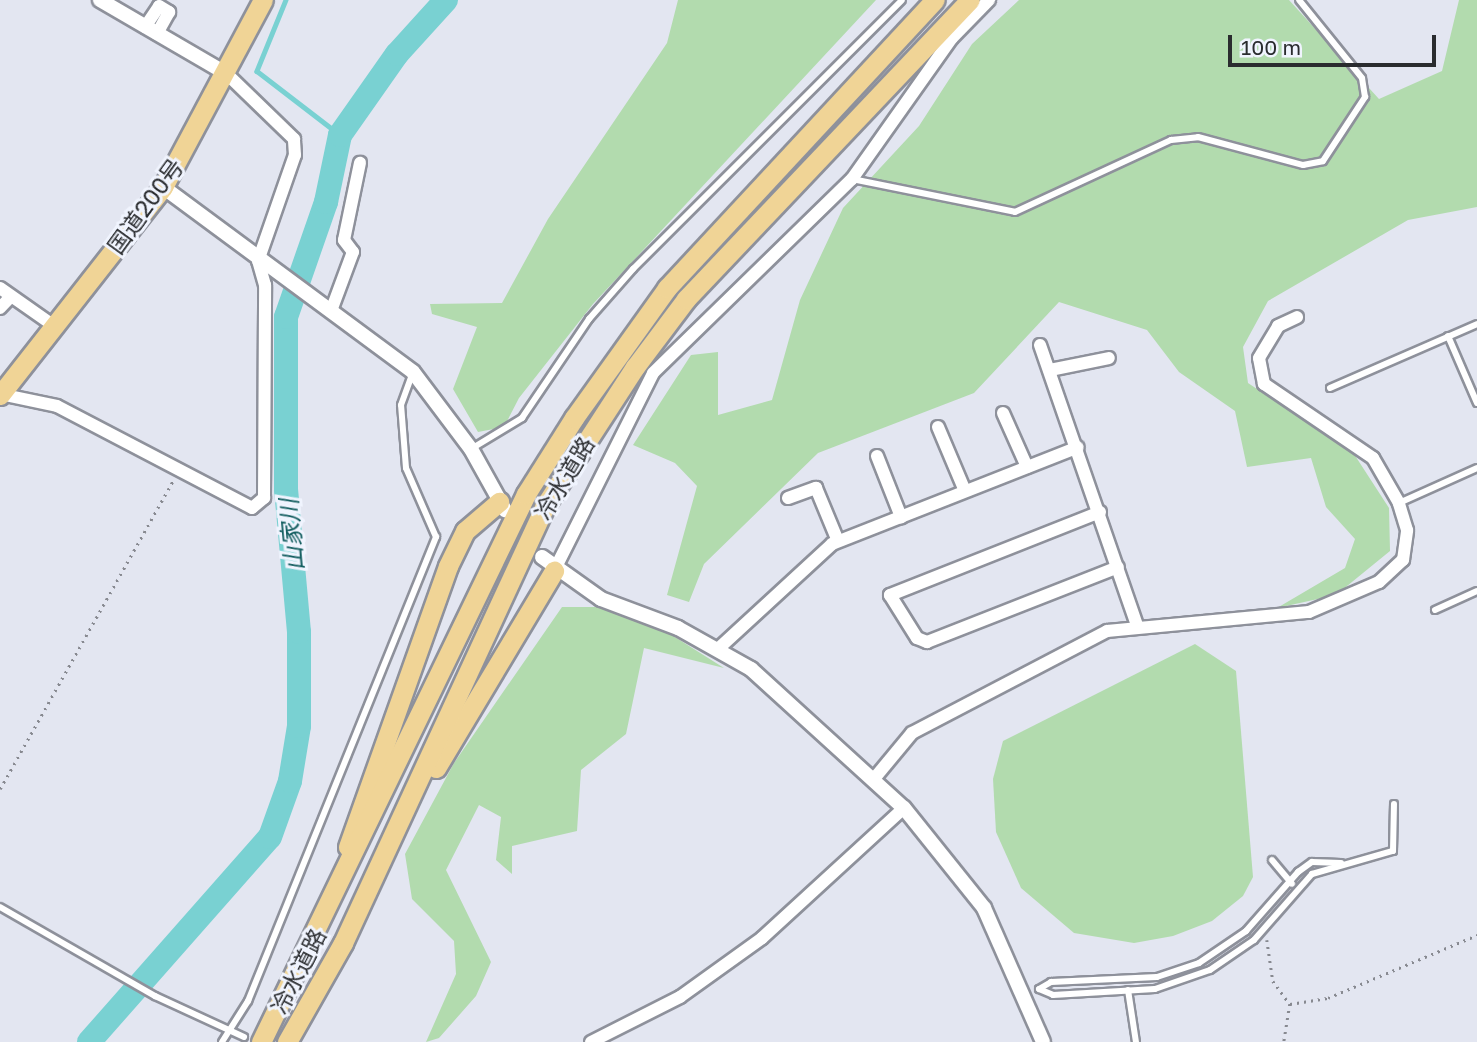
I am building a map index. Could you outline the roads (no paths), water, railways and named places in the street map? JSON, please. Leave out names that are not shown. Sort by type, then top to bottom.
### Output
[{"type":"highway","name":"国道200号","points":[[0,394],[163,187],[227,74],[263,0]]},
{"type":"highway","name":"冷水道路","points":[[253,1039],[320,928],[526,494],[574,418],[667,288],[935,0]]},
{"type":"highway","name":"冷水道路","points":[[287,1042],[372,880],[544,507],[635,367],[686,299],[970,0]]},
{"type":"highway","points":[[320,928],[448,566],[465,531],[502,506]]},
{"type":"highway","points":[[372,880],[548,564]]},
{"type":"street","points":[[0,394],[57,406],[178,472],[252,508],[264,498],[265,285],[258,261],[295,155],[294,139],[227,74],[100,0]]},
{"type":"street","points":[[989,0],[952,38],[852,180],[653,373],[548,564],[601,599],[719,648],[784,697],[904,808],[984,908],[1022,989],[1043,1042]]},
{"type":"street","points":[[331,311],[353,252],[344,240],[360,163]]},
{"type":"street","points":[[163,187],[258,261],[413,372],[471,449],[502,506]]},
{"type":"street","points":[[0,288],[54,326]]},
{"type":"street","points":[[0,308],[11,296]]},
{"type":"street","points":[[873,780],[912,733],[945,713],[1048,666],[1065,649],[1137,625],[1309,612],[1341,603],[1403,560],[1407,530],[1399,503],[1357,442],[1264,384],[1259,358],[1278,326],[1297,317]]},
{"type":"street","points":[[1040,345],[1078,447],[1137,625]]},
{"type":"street","points":[[1050,370],[1109,358]]},
{"type":"street","points":[[1003,413],[1027,467]]},
{"type":"street","points":[[938,427],[965,491]]},
{"type":"street","points":[[719,648],[838,541],[1078,447]]},
{"type":"street","points":[[877,456],[901,517]]},
{"type":"street","points":[[788,498],[816,488],[838,541]]},
{"type":"street","points":[[1100,512],[890,595],[917,638],[927,642],[1118,567]]},
{"type":"street","points":[[591,1042],[680,997],[762,938],[904,808]]},
{"type":"street","points":[[1022,989],[1039,989]]},
{"type":"lane","points":[[471,449],[522,418],[589,319],[634,269],[902,0]]},
{"type":"lane","points":[[852,180],[1015,212],[1171,140],[1199,137],[1303,165],[1323,161],[1365,97],[1362,78],[1299,0]]},
{"type":"lane","points":[[1330,388],[1477,324]]},
{"type":"lane","points":[[1448,337],[1477,403]]},
{"type":"lane","points":[[222,1042],[248,1001],[436,537],[406,468],[401,405],[413,372]]},
{"type":"lane","points":[[1399,503],[1477,468]]},
{"type":"lane","points":[[1435,610],[1477,591]]},
{"type":"lane","points":[[1039,989],[1051,982],[1129,981],[1199,963],[1226,947],[1312,862],[1341,863],[1393,851],[1394,804]]},
{"type":"lane","points":[[1272,860],[1296,887]]},
{"type":"lane","points":[[1039,989],[1053,995],[1128,991],[1189,981],[1263,930],[1296,887],[1341,863]]},
{"type":"lane","points":[[0,907],[118,977],[229,1031],[253,1039]]},
{"type":"lane","points":[[1129,981],[1128,991],[1136,1042]]},
{"type":"waterway","points":[[286,0],[257,71],[340,135]]},
{"type":"waterway","name":"山家川","points":[[89,1042],[270,837],[290,781],[299,726],[299,632],[286,490],[286,317],[326,202],[340,135],[397,54],[446,0]]}]
